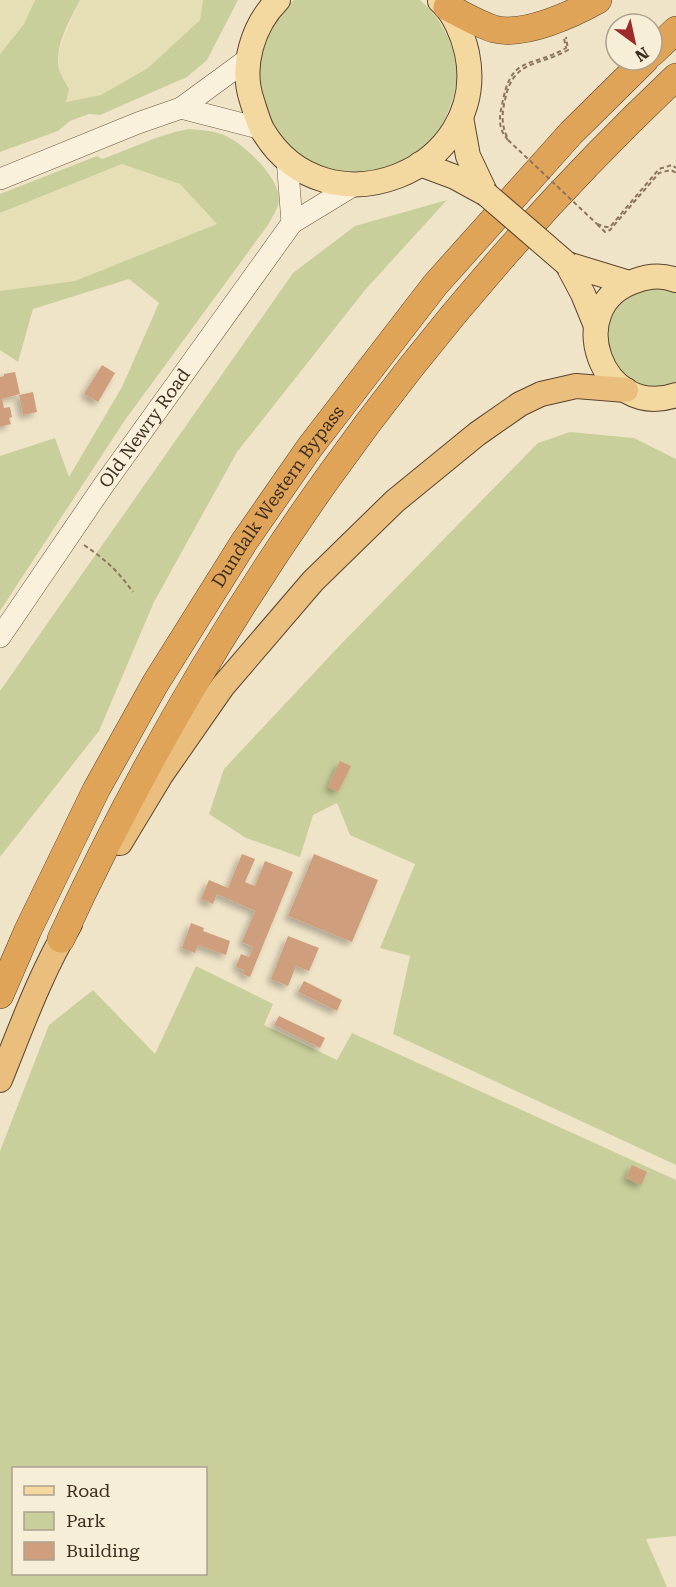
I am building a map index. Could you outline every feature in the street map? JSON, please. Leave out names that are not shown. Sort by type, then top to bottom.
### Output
[{"type":"highway","points":[[443,3],[495,29],[518,29],[542,25],[598,0]]},
{"type":"highway","points":[[664,42],[676,30]]},
{"type":"highway","name":"Dundalk Western Bypass","points":[[0,995],[28,930],[96,790],[155,684],[244,542],[310,447],[435,285],[571,134],[633,72]]},
{"type":"highway","name":"Dundalk Western Bypass","points":[[61,939],[112,833],[185,698],[252,589],[319,490],[461,306],[545,210],[676,78]]},
{"type":"highway","points":[[0,1080],[61,939],[161,775],[223,686],[313,581],[395,501],[477,434],[520,404],[541,394],[576,386],[626,390]]},
{"type":"main road","points":[[271,4],[256,30],[248,59],[249,91],[262,129],[274,146],[287,158],[298,167],[320,178],[341,184],[375,184],[407,173],[440,149],[461,117],[469,87],[469,63],[464,39],[443,3]]},
{"type":"main road","points":[[0,178],[181,108],[248,59]]},
{"type":"main road","points":[[181,108],[262,129]]},
{"type":"main road","points":[[461,117],[468,156],[486,194]]},
{"type":"main road","points":[[287,158],[292,223]]},
{"type":"main road","points":[[420,164],[455,177],[486,194],[567,264],[596,326]]},
{"type":"main road","name":"Old Newry Road","points":[[0,638],[70,535],[292,223],[356,184]]},
{"type":"main road","points":[[567,264],[629,283]]},
{"type":"main road","points":[[676,280],[661,277],[644,278],[629,283],[609,298],[600,314],[595,339],[601,363],[615,382],[626,390],[643,397],[676,395]]},
{"type":"path","points":[[563,31],[568,50],[523,68],[513,75],[507,88],[503,111],[502,126],[508,140],[605,232],[610,230],[659,173],[671,170],[676,173]]},
{"type":"path","points":[[597,224],[610,226],[659,170],[672,165],[676,168]]},
{"type":"path","points":[[70,535],[108,562],[119,572],[133,592]]},
{"type":"shaded area","points":[[0,0],[35,0],[24,24],[0,54]]},
{"type":"shaded area","points":[[80,0],[203,0],[200,20],[148,68],[101,95],[66,102],[69,89],[60,72],[58,54]]},
{"type":"shaded area","points":[[122,164],[180,184],[217,224],[75,281],[0,291],[0,213]]},
{"type":"green space","points":[[35,0],[80,0],[63,35],[58,54],[60,72],[69,89],[66,102],[101,95],[148,68],[200,20],[203,0],[238,0],[207,60],[187,77],[100,115],[89,114],[70,121],[58,131],[0,152],[0,54],[24,24]]},
{"type":"green space","points":[[294,0],[420,0],[429,9],[450,42],[456,68],[456,81],[454,94],[443,123],[425,147],[396,165],[371,173],[347,174],[324,168],[303,158],[285,143],[271,123],[262,100],[259,75],[261,53],[268,34],[279,16]]},
{"type":"green space","points":[[189,129],[226,136],[251,154],[267,172],[278,190],[277,209],[268,225],[125,420],[0,611],[0,456],[55,438],[69,477],[122,387],[159,303],[129,279],[33,309],[18,362],[0,350],[0,291],[75,281],[217,224],[180,184],[122,164],[0,213],[0,194],[97,156],[102,159],[156,138]]},
{"type":"green space","points":[[447,200],[365,290],[237,452],[154,602],[99,731],[0,857],[0,691],[293,273],[355,226]]},
{"type":"green space","points":[[653,288],[676,292],[676,387],[643,389],[615,368],[606,334],[611,317],[621,303],[636,293]]},
{"type":"green space","points":[[570,432],[634,438],[676,459],[676,1165],[393,1034],[410,956],[380,948],[415,864],[350,835],[337,803],[313,815],[300,857],[246,838],[209,814],[224,769],[342,643],[538,443]]},
{"type":"green space","points":[[196,966],[273,1004],[264,1025],[337,1060],[352,1033],[676,1180],[676,1536],[646,1539],[667,1587],[0,1587],[0,1151],[49,1025],[93,990],[155,1054]]},
{"type":"building","points":[[102,365],[115,373],[98,402],[84,394]]},
{"type":"building","points":[[15,372],[20,394],[2,399],[4,408],[10,407],[12,417],[9,418],[11,424],[0,427],[0,377]]},
{"type":"building","points":[[33,392],[37,412],[23,415],[19,395]]},
{"type":"building","points":[[340,761],[351,766],[338,792],[328,787]]},
{"type":"building","points":[[242,854],[255,859],[245,882],[255,886],[265,861],[293,872],[250,977],[242,974],[244,970],[236,967],[241,954],[249,957],[253,947],[242,942],[255,911],[217,894],[213,904],[201,899],[209,880],[228,888]]},
{"type":"building","points":[[314,854],[378,880],[352,942],[288,916]]},
{"type":"building","points":[[191,923],[204,928],[203,931],[230,941],[226,955],[198,945],[195,953],[182,948]]},
{"type":"building","points":[[288,936],[319,948],[309,971],[296,966],[288,986],[271,979]]},
{"type":"building","points":[[304,981],[342,1000],[337,1011],[298,992]]},
{"type":"building","points":[[279,1016],[325,1038],[320,1048],[274,1025]]},
{"type":"building","points":[[632,1165],[647,1172],[641,1185],[626,1178]]}]
